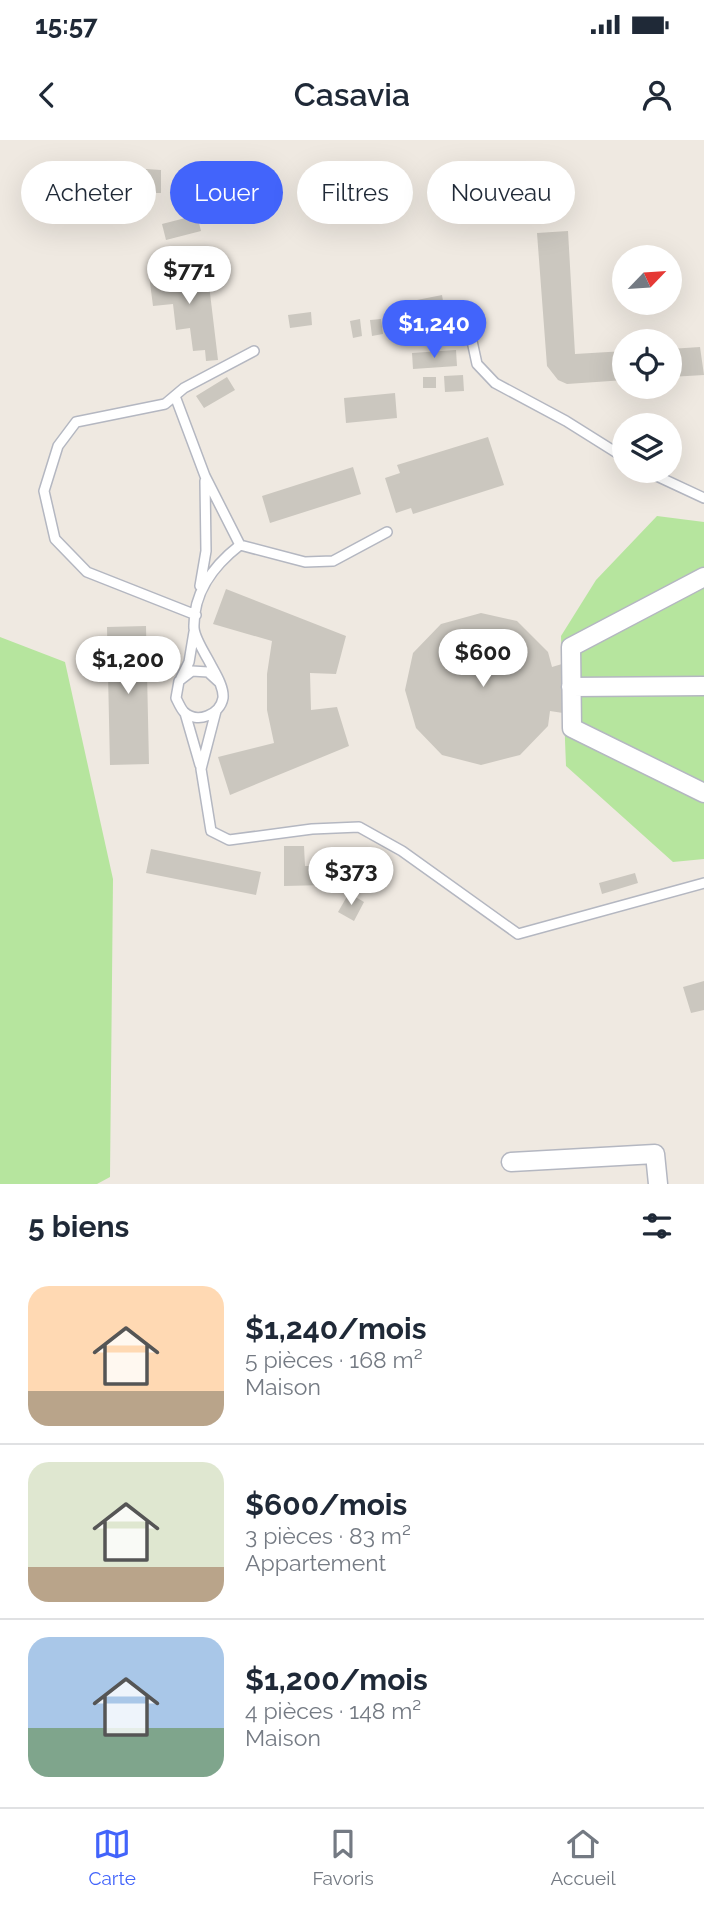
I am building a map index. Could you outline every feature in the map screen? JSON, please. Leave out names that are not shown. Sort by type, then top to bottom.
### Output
[{"type":"street","points":[[704,577],[571,647],[572,728],[704,793]]},
{"type":"street","points":[[571,687],[704,685]]},
{"type":"street","points":[[511,1162],[655,1154],[658,1184]]},
{"type":"lane","points":[[472,341],[477,364],[495,383],[566,421],[612,450]]},
{"type":"lane","points":[[196,615],[87,572],[55,539],[44,491],[58,446],[76,422],[165,404],[174,396],[254,351]]},
{"type":"lane","points":[[174,396],[205,476],[240,545],[305,562],[333,561],[387,532]]},
{"type":"lane","points":[[205,476],[206,551],[189,662],[179,681],[176,698],[185,713],[201,769],[211,831],[229,840],[312,829],[359,827],[402,851],[518,934],[704,883]]},
{"type":"lane","points":[[672,483],[704,498]]},
{"type":"lane","points":[[200,591],[220,561],[240,545]]},
{"type":"lane","points":[[194,630],[220,683],[223,698],[216,711],[201,769]]},
{"type":"lane","points":[[179,681],[192,671],[208,672],[220,683]]},
{"type":"lane","points":[[185,713],[195,718],[206,717],[216,711]]},
{"type":"green space","points":[[657,516],[704,522],[704,859],[673,862],[566,766],[561,636],[596,580]]},
{"type":"green space","points":[[0,637],[65,662],[113,879],[110,1177],[97,1184],[0,1184]]},
{"type":"building","points":[[156,170],[161,170],[161,193],[156,193]]},
{"type":"building","points":[[162,224],[199,224],[201,231],[166,240]]},
{"type":"building","points":[[568,231],[575,354],[612,352],[612,381],[567,384],[558,380],[547,366],[537,233]]},
{"type":"building","points":[[207,268],[218,360],[206,361],[205,350],[193,351],[190,328],[176,330],[173,304],[153,306],[149,275]]},
{"type":"building","points":[[442,295],[447,325],[413,331],[407,302]]},
{"type":"building","points":[[311,312],[312,325],[290,328],[288,315]]},
{"type":"building","points":[[360,319],[362,336],[353,338],[350,321]]},
{"type":"building","points":[[381,319],[383,334],[372,336],[370,320]]},
{"type":"building","points":[[700,347],[704,375],[682,376],[682,348]]},
{"type":"building","points":[[456,350],[457,366],[413,369],[412,353]]},
{"type":"building","points":[[463,375],[464,391],[445,392],[444,376]]},
{"type":"building","points":[[227,377],[235,390],[204,408],[196,396]]},
{"type":"building","points":[[423,377],[436,377],[436,388],[423,388]]},
{"type":"building","points":[[395,393],[397,418],[346,423],[344,398]]},
{"type":"building","points":[[488,437],[504,485],[413,514],[411,508],[396,513],[385,478],[400,473],[397,465]]},
{"type":"building","points":[[353,467],[361,494],[270,523],[262,496]]},
{"type":"building","points":[[226,589],[346,636],[336,674],[310,673],[311,710],[337,707],[349,746],[230,795],[218,757],[274,743],[267,710],[267,674],[272,641],[213,624]]},
{"type":"building","points":[[481,613],[517,621],[548,652],[552,667],[562,664],[563,713],[550,711],[548,726],[520,755],[481,765],[442,755],[416,728],[405,690],[413,653],[441,624]]},
{"type":"building","points":[[146,626],[149,764],[110,765],[107,627]]},
{"type":"building","points":[[284,846],[304,846],[305,866],[324,866],[325,885],[284,886]]},
{"type":"building","points":[[151,849],[261,872],[256,895],[146,873]]},
{"type":"building","points":[[635,873],[638,883],[602,894],[599,883]]},
{"type":"building","points":[[349,893],[364,902],[354,921],[338,912]]},
{"type":"building","points":[[704,981],[704,1010],[691,1013],[683,987]]}]
